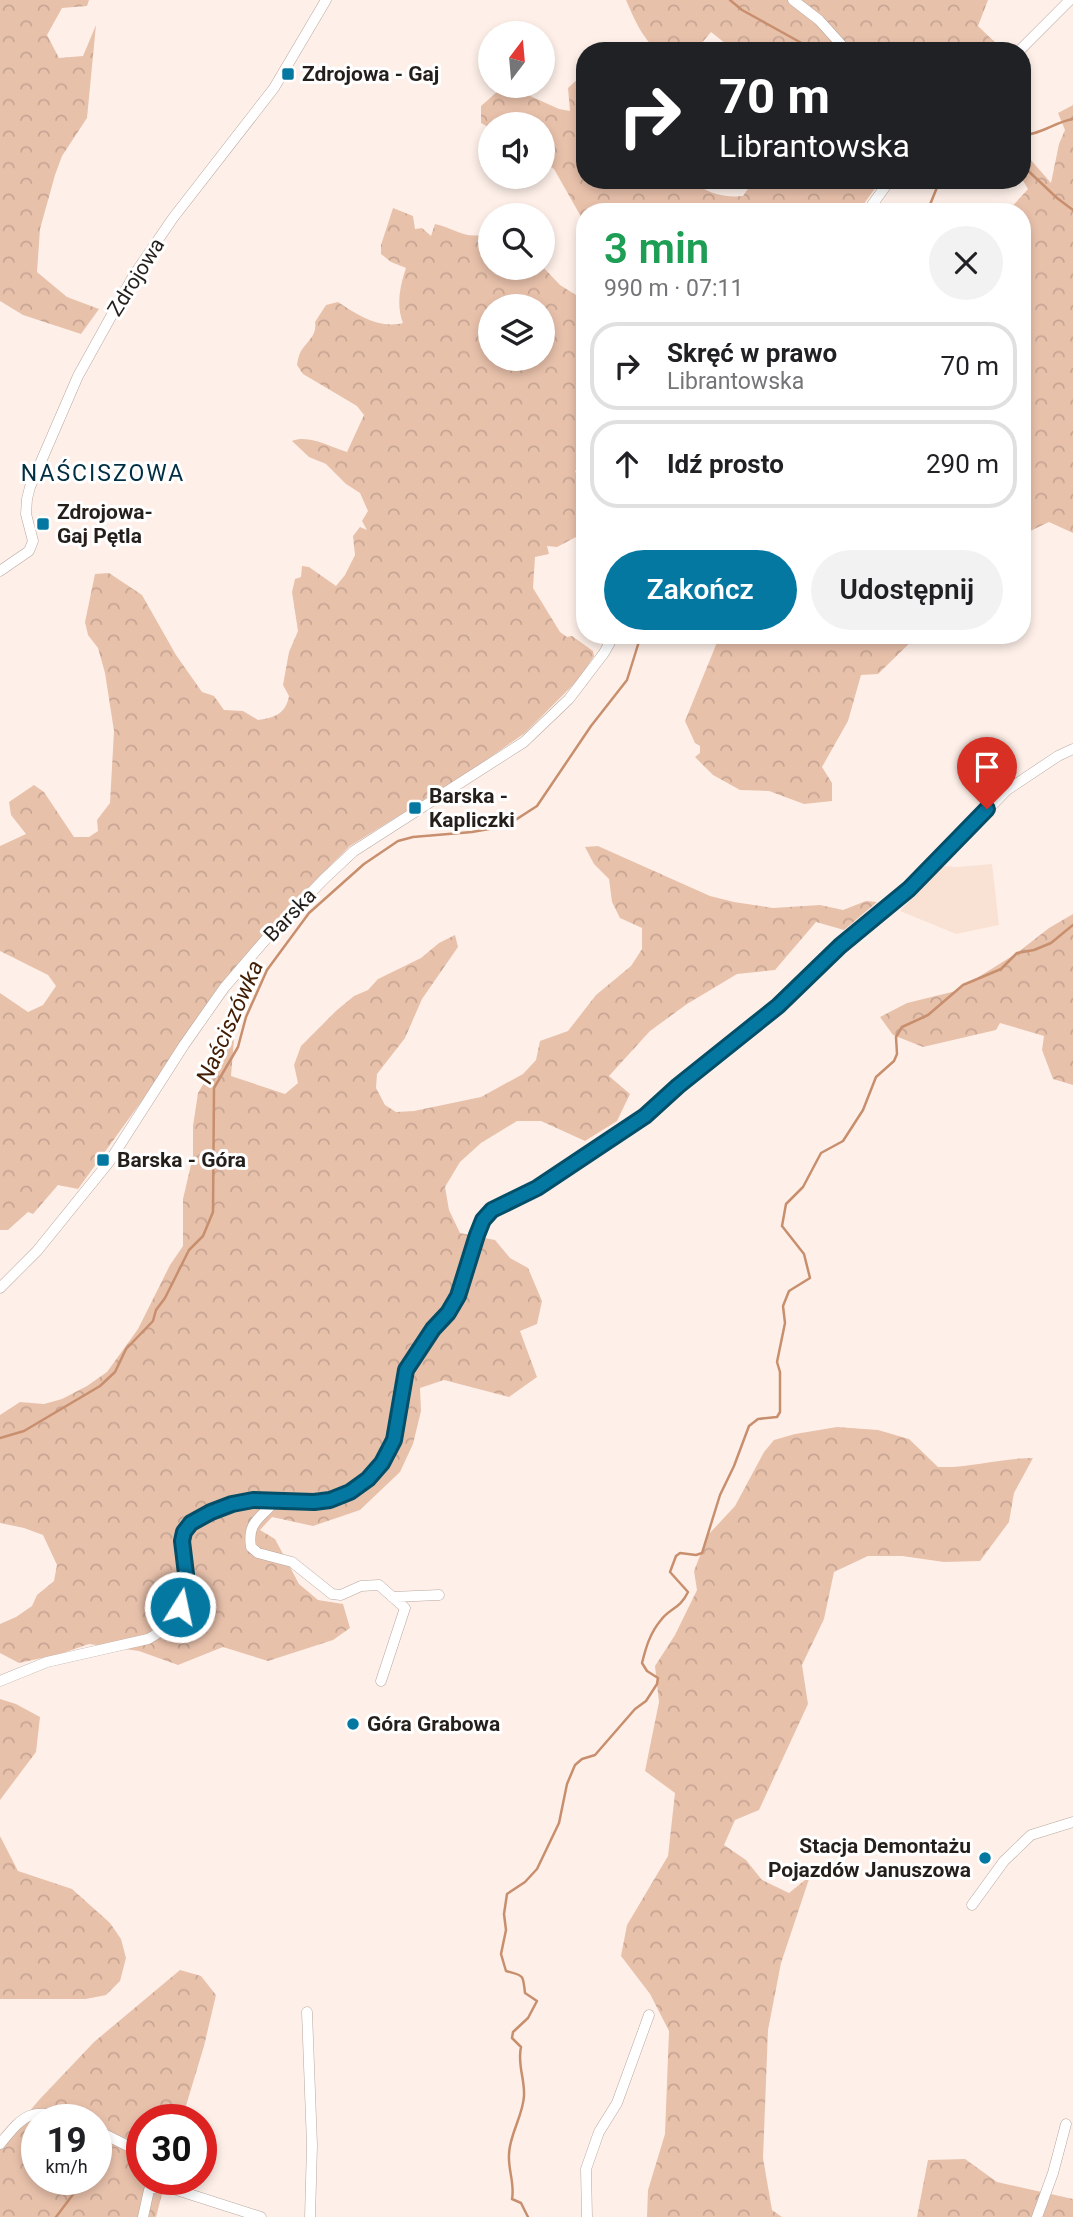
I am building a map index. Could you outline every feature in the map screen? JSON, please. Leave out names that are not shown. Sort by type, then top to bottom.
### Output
[{"type":"street","name":"Zdrojowa","points":[[0,571],[29,551],[33,541],[26,514],[30,487],[78,376],[134,275],[173,218],[274,88],[326,0]]},
{"type":"street","points":[[793,0],[819,20],[839,42]]},
{"type":"street","points":[[1028,42],[1070,0]]},
{"type":"street","name":"Barska","points":[[0,1288],[37,1251],[109,1162],[224,988],[267,939],[354,851],[524,742],[569,699],[609,644]]},
{"type":"street","points":[[0,1681],[47,1662],[148,1639],[160,1633],[171,1624],[180,1607],[186,1574],[182,1541],[184,1532],[191,1523],[211,1512],[253,1500],[330,1500],[350,1492],[368,1479],[382,1463],[394,1440],[406,1370],[458,1296],[477,1235],[483,1220],[492,1210],[537,1188],[645,1116],[778,1006],[840,946],[909,889],[1007,790],[1073,749]]},
{"type":"street","points":[[274,1502],[254,1522],[249,1534],[250,1547],[258,1553],[292,1562],[332,1594],[341,1595],[361,1586],[379,1586],[405,1608],[381,1681]]},
{"type":"street","points":[[392,1597],[439,1595]]},
{"type":"street","points":[[972,1905],[1004,1861],[1031,1835],[1073,1822]]},
{"type":"street","points":[[307,2012],[312,2145],[310,2217]]},
{"type":"street","points":[[587,2217],[586,2169],[599,2132],[617,2103],[649,2015]]},
{"type":"street","points":[[0,2144],[21,2118]]},
{"type":"street","points":[[1037,2217],[1054,2173],[1066,2124]]},
{"type":"street","points":[[143,2217],[148,2195]]},
{"type":"street","points":[[192,2195],[261,2217]]},
{"type":"shaded area","points":[[992,864],[999,925],[956,934],[900,911],[941,866]]},
{"type":"green space","points":[[0,0],[89,0],[87,6],[62,8],[47,35],[59,58],[83,56],[96,25],[87,118],[62,156],[55,175],[40,229],[37,272],[67,297],[99,309],[81,334],[23,315],[0,301]]},
{"type":"green space","points":[[626,0],[988,0],[978,26],[995,42],[724,42],[711,32],[703,42],[649,42],[635,21]]},
{"type":"green space","points":[[576,81],[576,189],[705,189],[722,195],[743,196],[748,189],[875,189],[864,203],[576,203],[576,208],[555,171],[555,112],[481,112],[481,106],[490,98],[535,98],[570,111],[568,88]]},
{"type":"green space","points":[[1073,105],[1073,533],[1049,522],[1031,531],[1031,203],[1015,203],[1031,189],[1031,160],[1051,183],[1059,144],[1065,130],[1058,113]]},
{"type":"green space","points":[[393,208],[413,216],[415,229],[422,228],[431,236],[435,224],[463,234],[478,236],[478,280],[555,280],[576,295],[576,537],[557,547],[547,546],[549,554],[535,557],[533,588],[560,632],[567,637],[572,636],[576,639],[576,644],[583,644],[593,651],[594,656],[578,680],[525,733],[469,772],[350,846],[289,907],[216,990],[146,1095],[78,1189],[58,1185],[33,1214],[28,1212],[8,1230],[0,1230],[0,993],[28,1012],[43,1005],[56,986],[48,975],[0,951],[0,846],[26,834],[11,815],[9,802],[34,785],[44,792],[74,837],[89,837],[98,831],[97,820],[110,803],[114,731],[105,673],[98,648],[88,635],[85,622],[95,574],[109,573],[142,595],[176,655],[202,692],[214,696],[224,710],[243,711],[258,720],[270,718],[282,711],[289,696],[283,685],[289,652],[298,631],[292,592],[295,579],[301,577],[302,566],[309,567],[336,586],[355,555],[353,536],[360,527],[367,530],[362,521],[368,511],[360,493],[346,484],[326,464],[309,457],[292,441],[312,440],[347,452],[364,415],[357,406],[303,374],[297,365],[302,350],[314,333],[315,322],[326,305],[338,302],[377,322],[403,323],[400,296],[406,268],[381,254],[381,245]]},
{"type":"green space","points":[[716,644],[909,644],[878,674],[861,675],[848,721],[822,767],[832,783],[832,801],[804,804],[769,791],[740,790],[713,775],[695,757],[700,753],[700,746],[695,743],[685,721]]},
{"type":"green space","points":[[598,846],[710,896],[734,902],[773,908],[820,905],[843,910],[866,901],[877,902],[844,930],[816,922],[775,970],[737,974],[687,1004],[650,1031],[609,1076],[630,1094],[617,1121],[585,1141],[541,1121],[517,1121],[481,1143],[460,1162],[445,1187],[449,1210],[460,1233],[495,1240],[510,1258],[528,1268],[542,1301],[537,1324],[520,1331],[537,1377],[509,1397],[444,1380],[420,1388],[421,1411],[413,1444],[400,1472],[360,1510],[313,1526],[272,1517],[260,1530],[275,1539],[299,1584],[318,1600],[343,1604],[350,1628],[333,1640],[268,1661],[223,1647],[178,1665],[139,1651],[89,1644],[19,1663],[0,1653],[0,1624],[32,1606],[37,1595],[54,1581],[57,1565],[43,1535],[0,1523],[0,1415],[20,1402],[44,1404],[62,1399],[87,1386],[107,1372],[138,1329],[170,1265],[183,1246],[183,1199],[193,1156],[193,1126],[198,1093],[218,1059],[221,1041],[231,1031],[234,1039],[231,1076],[285,1094],[298,1083],[294,1065],[301,1046],[337,1010],[354,996],[368,990],[378,979],[421,958],[439,943],[455,935],[458,947],[422,999],[405,1038],[377,1074],[376,1088],[385,1105],[396,1112],[414,1111],[481,1097],[523,1074],[536,1060],[540,1041],[568,1031],[596,995],[631,966],[642,949],[642,928],[620,918],[612,902],[609,879],[594,864],[585,847]]},
{"type":"green space","points":[[1073,914],[1073,1085],[1053,1079],[1042,1050],[1044,1036],[1000,1023],[996,1030],[923,1047],[893,1035],[880,1017],[907,1003],[956,991]]},
{"type":"green space","points":[[837,1427],[878,1430],[909,1439],[938,1467],[1033,1458],[1014,1493],[1009,1522],[980,1561],[944,1562],[902,1556],[868,1556],[834,1572],[824,1619],[802,1665],[808,1704],[759,1810],[735,1820],[724,1845],[746,1860],[762,1880],[789,1893],[810,1876],[781,1963],[768,2030],[763,2158],[772,2210],[782,2217],[647,2217],[648,2190],[665,2134],[669,2031],[650,1994],[621,1956],[627,1925],[668,1856],[675,1793],[645,1771],[659,1702],[655,1666],[675,1635],[697,1590],[694,1571],[708,1535],[735,1506],[764,1452],[774,1440]]},
{"type":"green space","points":[[0,1699],[40,1717],[36,1752],[0,1800]]},
{"type":"green space","points":[[0,1836],[18,1871],[72,1889],[110,1923],[121,1939],[126,1958],[120,1981],[106,1995],[86,1999],[0,1999]]},
{"type":"green space","points":[[180,1970],[201,1976],[216,1995],[187,2104],[126,2104],[126,2195],[162,2195],[156,2217],[0,2217],[0,2146],[21,2121],[21,2195],[112,2195],[112,2104],[36,2104],[94,2042]]},
{"type":"green space","points":[[965,2159],[997,2182],[1073,2199],[1073,2217],[917,2217],[928,2160]]},
{"type":"waterway","points":[[730,0],[742,10],[800,42]]},
{"type":"waterway","name":"Naściszówka","points":[[1031,134],[1073,119]]},
{"type":"waterway","points":[[1031,173],[1073,210]]},
{"type":"waterway","name":"Naściszówka","points":[[931,203],[936,189]]},
{"type":"waterway","name":"Naściszówka","points":[[0,1438],[24,1431],[100,1386],[115,1372],[126,1349],[153,1321],[156,1310],[165,1298],[189,1250],[203,1236],[213,1212],[214,1088],[238,1047],[246,1017],[267,970],[309,913],[364,864],[398,841],[506,826],[537,806],[591,726],[627,680],[638,644]]},
{"type":"waterway","points":[[528,2217],[521,2203],[512,2199],[510,2148],[524,2096],[521,2047],[512,2038],[513,2032],[528,2018],[537,2001],[525,1993],[521,1976],[506,1971],[501,1954],[506,1930],[504,1914],[507,1894],[525,1882],[537,1869],[559,1823],[567,1784],[575,1765],[582,1759],[595,1755],[635,1709],[646,1701],[657,1684],[658,1678],[647,1671],[642,1663],[657,1625],[682,1602],[688,1592],[670,1572],[676,1556],[680,1553],[702,1553],[720,1495],[749,1426],[758,1419],[777,1417],[780,1412],[780,1372],[777,1362],[785,1323],[783,1306],[789,1291],[810,1278],[804,1254],[782,1226],[786,1204],[803,1187],[821,1153],[843,1141],[863,1110],[876,1077],[894,1061],[897,1054],[896,1037],[902,1027],[928,1015],[963,985],[1001,969],[1017,953],[1051,943],[1073,925]]},
{"type":"waterway","points":[[56,2217],[72,2195]]},
{"type":"place","name":"Zdrojowa - Gaj","points":[[288,74]]},
{"type":"place","name":"Zdrojowa- Gaj Pętla","points":[[43,524]]},
{"type":"place","name":"Barska - Kapliczki","points":[[415,808]]},
{"type":"place","name":"Barska - Góra","points":[[103,1160]]},
{"type":"place","name":"Góra Grabowa","points":[[353,1724]]},
{"type":"place","name":"Stacja Demontażu Pojazdów Januszowa","points":[[985,1858]]},
{"type":"district","name":"NAŚCISZOWA","points":[[103,473]]},
{"type":"route","points":[[180,1607],[186,1574],[182,1541],[184,1532],[191,1523],[232,1504],[253,1500],[330,1500],[350,1492],[368,1479],[382,1463],[394,1440],[406,1370],[458,1296],[477,1235],[483,1220],[492,1210],[537,1188],[645,1116],[778,1006],[840,946],[909,889],[987,809]]}]
